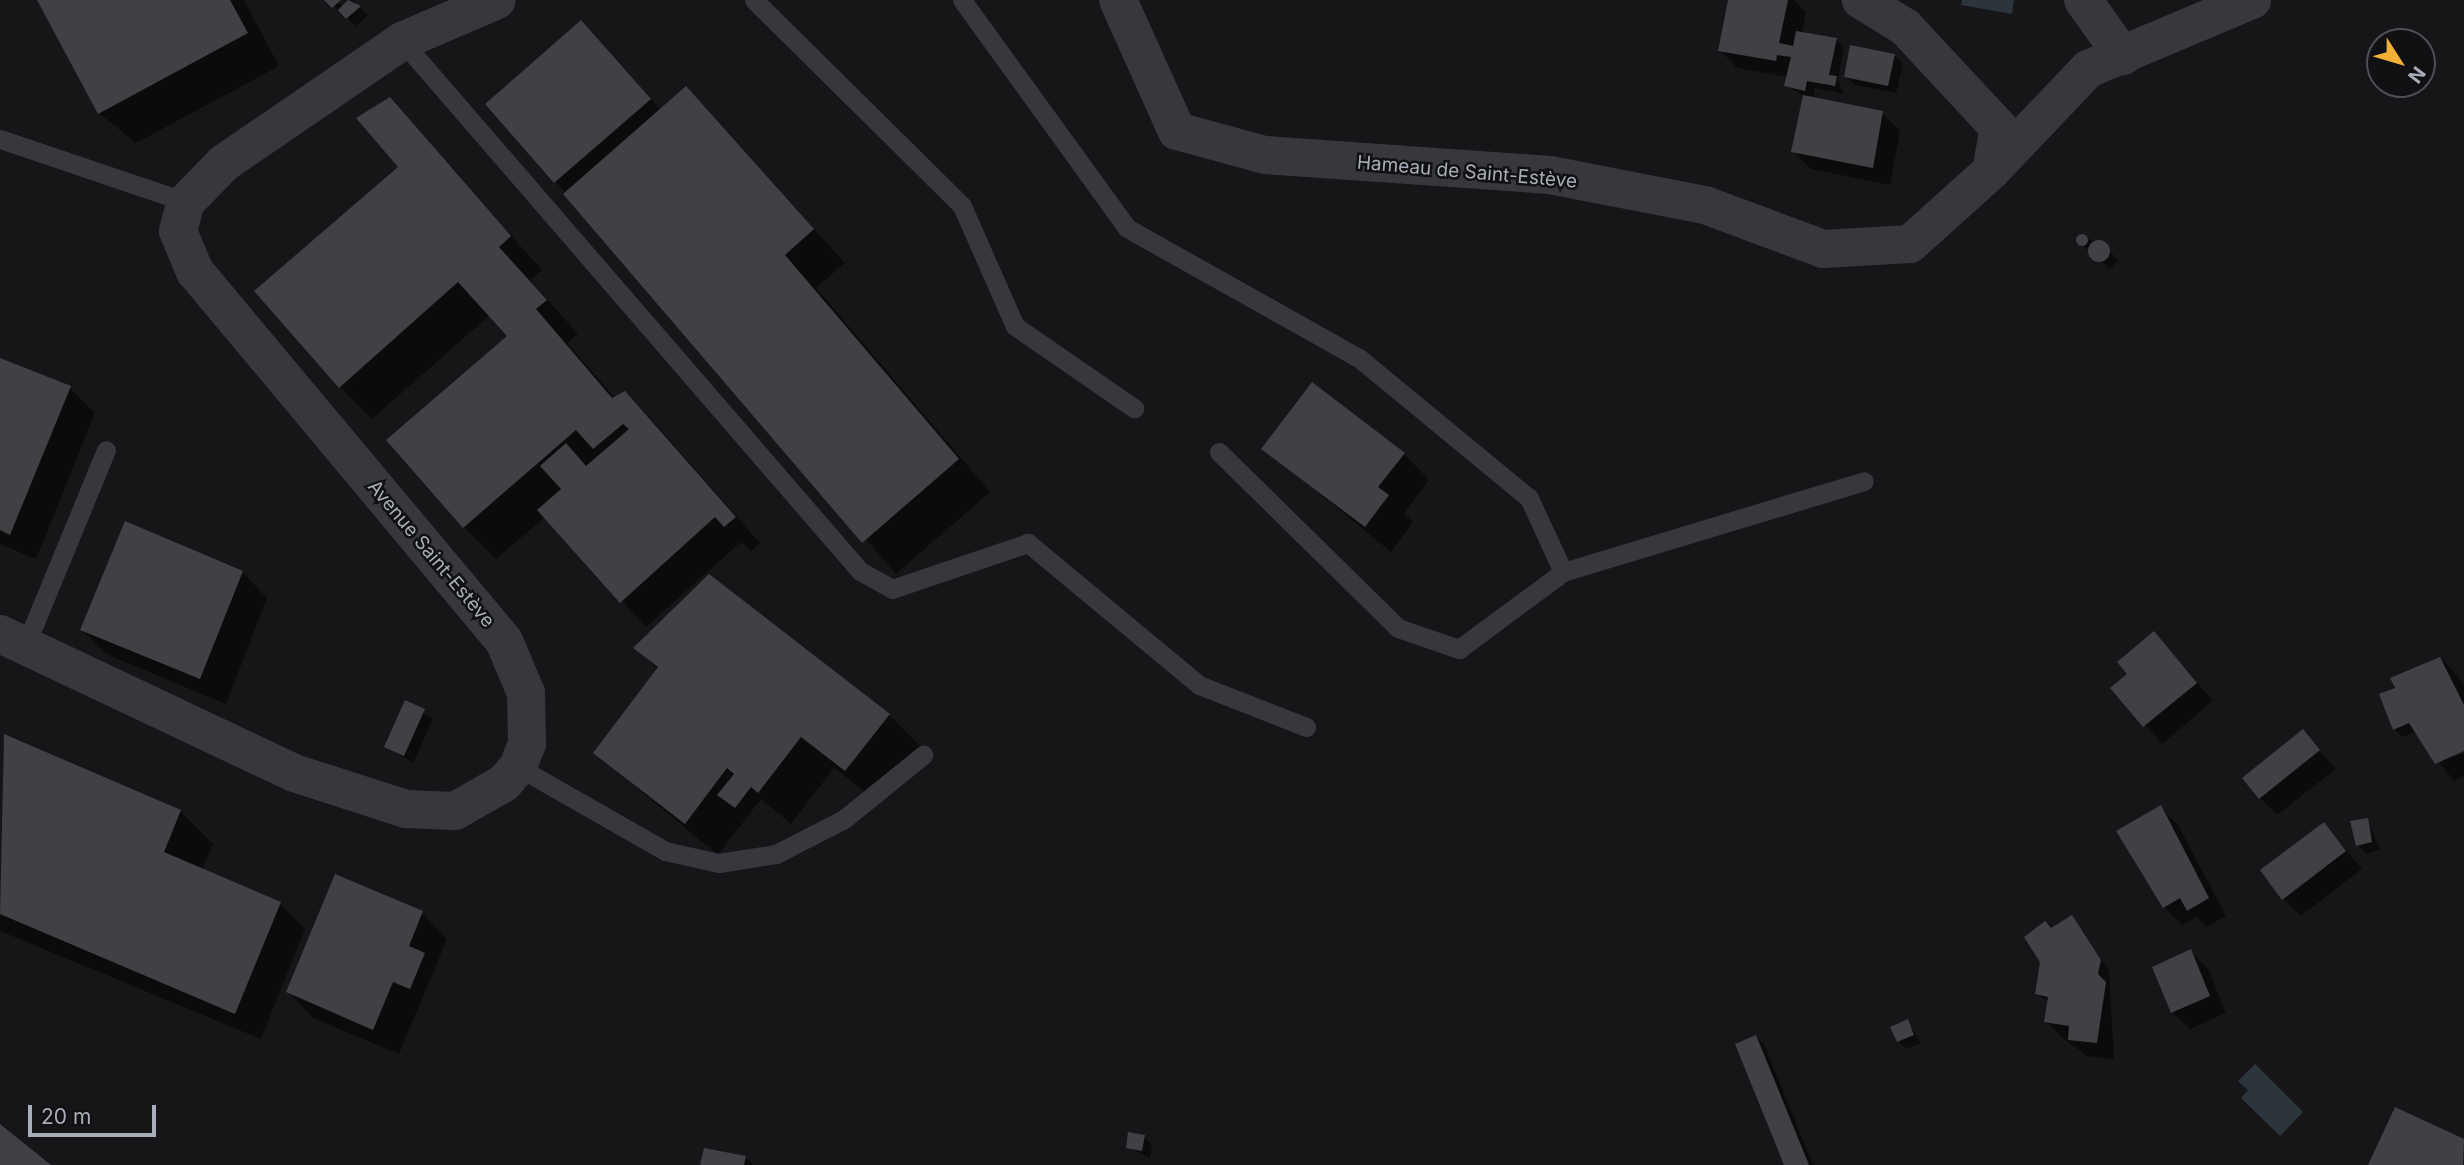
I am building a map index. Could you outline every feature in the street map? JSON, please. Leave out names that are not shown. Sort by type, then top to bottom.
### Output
[{"type":"street","points":[[186,202],[224,163],[402,41],[497,0]]},
{"type":"street","name":"Hameau de Saint-Estève","points":[[1118,0],[1177,131],[1265,155],[1550,175],[1704,205],[1823,249],[1910,244],[1991,171],[2088,69],[2252,0]]},
{"type":"street","points":[[1861,0],[1905,27],[1999,128],[1991,171]]},
{"type":"street","points":[[2082,0],[2123,56]]},
{"type":"street","name":"Avenue Saint-Estève","points":[[186,202],[178,231],[195,271],[504,641],[526,693],[527,743],[518,768]]},
{"type":"street","points":[[12,642],[294,773],[406,809],[455,811],[504,783],[518,768]]},
{"type":"lane","points":[[754,0],[962,206],[1015,326],[1134,408]]},
{"type":"lane","points":[[962,0],[1127,228],[1359,358],[1529,498],[1563,572]]},
{"type":"lane","points":[[402,41],[860,571],[892,589],[1028,543],[1199,685],[1306,727]]},
{"type":"lane","points":[[0,139],[186,202]]},
{"type":"lane","points":[[12,642],[106,450]]},
{"type":"lane","points":[[1219,452],[1398,628],[1459,649],[1563,572],[1864,481]]},
{"type":"lane","points":[[518,768],[665,851],[719,863],[776,855],[844,819],[923,755]]},
{"type":"shaded area","points":[[1962,0],[2014,0],[2012,14],[1961,5]]},
{"type":"shaded area","points":[[2255,1064],[2303,1112],[2280,1136],[2241,1098],[2248,1090],[2238,1081]]},
{"type":"building","points":[[37,0],[230,0],[248,33],[98,114]]},
{"type":"building","points":[[324,0],[341,0],[332,8]]},
{"type":"building","points":[[348,0],[361,6],[346,19],[338,10]]},
{"type":"building","points":[[1728,0],[1788,0],[1779,43],[1793,46],[1796,31],[1837,38],[1829,75],[1837,76],[1835,86],[1807,81],[1805,91],[1784,86],[1791,57],[1777,55],[1776,61],[1718,51]]},
{"type":"building","points":[[581,20],[651,99],[554,183],[485,104]]},
{"type":"building","points":[[1850,45],[1895,54],[1888,86],[1844,77]]},
{"type":"building","points":[[686,86],[814,229],[785,255],[959,459],[862,543],[563,194]]},
{"type":"building","points":[[1803,95],[1883,111],[1873,168],[1791,152]]},
{"type":"building","points":[[390,97],[511,236],[499,247],[547,300],[536,309],[612,398],[625,391],[736,517],[724,527],[715,517],[620,603],[537,510],[561,489],[540,466],[566,443],[586,466],[629,429],[623,424],[593,449],[576,430],[463,528],[386,440],[507,336],[458,282],[339,388],[254,291],[398,167],[356,118]]},
{"type":"building","points":[[2082,234],[2088,240],[2082,246],[2076,240]]},
{"type":"building","points":[[2099,240],[2109,247],[2110,251],[2103,261],[2099,262],[2089,255],[2088,251],[2095,241]]},
{"type":"building","points":[[0,358],[71,386],[10,535],[0,530]]},
{"type":"building","points":[[1312,382],[1405,453],[1378,487],[1389,495],[1365,527],[1261,449]]},
{"type":"building","points":[[125,521],[243,571],[200,679],[80,630]]},
{"type":"building","points":[[709,574],[890,714],[845,771],[801,737],[758,793],[751,787],[735,808],[717,795],[734,774],[727,768],[685,824],[593,753],[658,667],[633,648]]},
{"type":"building","points":[[2154,631],[2197,683],[2143,727],[2110,688],[2127,674],[2117,662]]},
{"type":"building","points":[[2440,657],[2464,705],[2464,751],[2435,764],[2409,723],[2393,730],[2379,694],[2395,688],[2390,678]]},
{"type":"building","points":[[405,700],[425,709],[404,756],[384,747]]},
{"type":"building","points":[[2303,729],[2320,750],[2259,799],[2242,778]]},
{"type":"building","points":[[4,734],[181,810],[164,852],[281,902],[235,1014],[0,914]]},
{"type":"building","points":[[2161,805],[2209,898],[2187,911],[2180,898],[2163,908],[2116,831]]},
{"type":"building","points":[[2368,818],[2372,842],[2356,846],[2350,821]]},
{"type":"building","points":[[2324,822],[2346,851],[2282,900],[2260,870]]},
{"type":"building","points":[[335,874],[423,911],[409,946],[425,953],[410,989],[393,982],[373,1030],[286,992]]},
{"type":"building","points":[[2072,915],[2101,960],[2098,974],[2106,982],[2097,1043],[2068,1040],[2069,1026],[2044,1022],[2048,997],[2035,994],[2040,962],[2024,937],[2045,921],[2051,928]]},
{"type":"building","points":[[2191,949],[2210,996],[2171,1013],[2152,967]]},
{"type":"building","points":[[1908,1019],[1914,1035],[1897,1042],[1890,1027]]},
{"type":"building","points":[[1756,1035],[1809,1165],[1784,1165],[1735,1044]]},
{"type":"building","points":[[2395,1107],[2464,1139],[2463,1165],[2368,1165]]},
{"type":"building","points":[[0,1124],[51,1165],[0,1165]]},
{"type":"building","points":[[1128,1132],[1145,1135],[1142,1151],[1126,1148]]},
{"type":"building","points":[[704,1148],[746,1156],[744,1165],[700,1165]]}]
